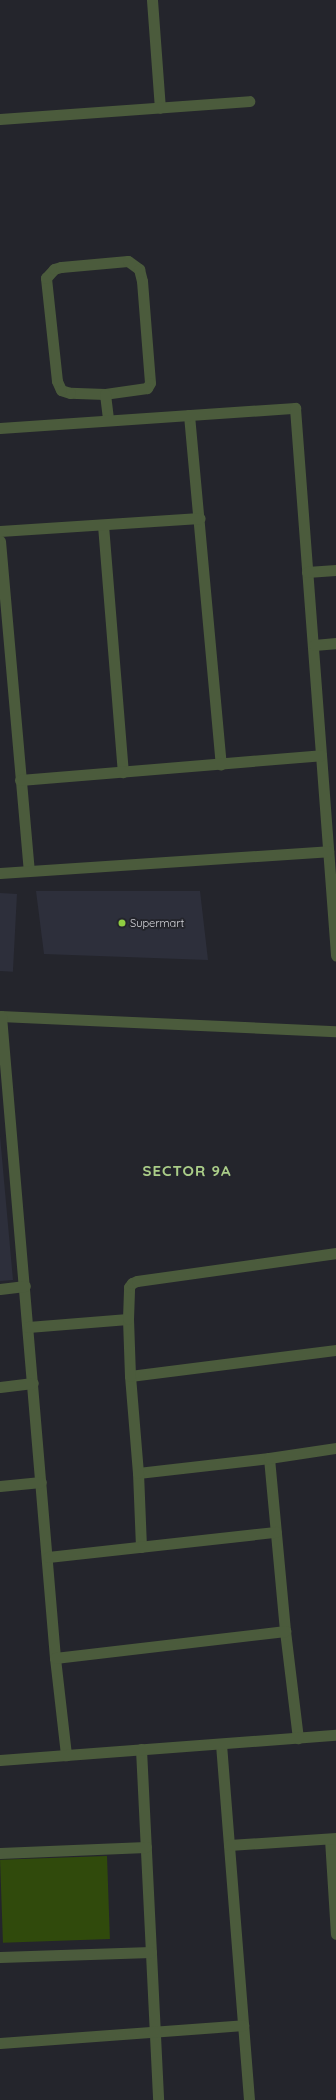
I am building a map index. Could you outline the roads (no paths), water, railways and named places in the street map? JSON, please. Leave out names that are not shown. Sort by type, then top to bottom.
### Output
[{"type":"street","points":[[152,0],[160,108]]},
{"type":"street","points":[[0,119],[249,101]]},
{"type":"street","points":[[128,262],[139,269],[142,280],[150,383],[147,388],[106,394],[70,393],[61,390],[57,380],[46,278],[54,269],[128,262]]},
{"type":"street","points":[[106,394],[108,420]]},
{"type":"street","points":[[0,428],[295,408],[314,645],[336,955]]},
{"type":"street","points":[[189,415],[200,518],[221,765]]},
{"type":"street","points":[[0,531],[200,518]]},
{"type":"street","points":[[103,525],[123,772]]},
{"type":"street","points":[[0,541],[29,871]]},
{"type":"street","points":[[307,572],[336,570]]},
{"type":"street","points":[[314,645],[336,643]]},
{"type":"street","points":[[20,780],[221,765],[321,755]]},
{"type":"street","points":[[0,873],[328,851]]},
{"type":"street","points":[[66,1755],[55,1658],[25,1286],[0,1016],[336,1031]]},
{"type":"street","points":[[141,1547],[138,1473],[130,1376],[128,1319],[129,1288],[132,1283],[137,1281],[336,1253]]},
{"type":"street","points":[[0,1289],[25,1286]]},
{"type":"street","points":[[28,1327],[128,1319]]},
{"type":"street","points":[[130,1376],[336,1350]]},
{"type":"street","points":[[0,1387],[33,1383]]},
{"type":"street","points":[[138,1473],[269,1458],[336,1448]]},
{"type":"street","points":[[269,1458],[285,1630],[298,1738]]},
{"type":"street","points":[[0,1486],[41,1482]]},
{"type":"street","points":[[48,1557],[276,1532]]},
{"type":"street","points":[[55,1658],[285,1630]]},
{"type":"street","points":[[0,1760],[336,1735]]},
{"type":"street","points":[[220,1744],[249,2100]]},
{"type":"street","points":[[141,1749],[158,2100]]},
{"type":"street","points":[[229,1845],[333,1838],[336,1934]]},
{"type":"street","points":[[0,1853],[146,1847]]},
{"type":"street","points":[[0,1957],[151,1952]]},
{"type":"street","points":[[0,2043],[243,2025]]},
{"type":"place","name":"Supermart","points":[[122,923]]},
{"type":"district","name":"SECTOR 9A","points":[[187,1171]]}]
